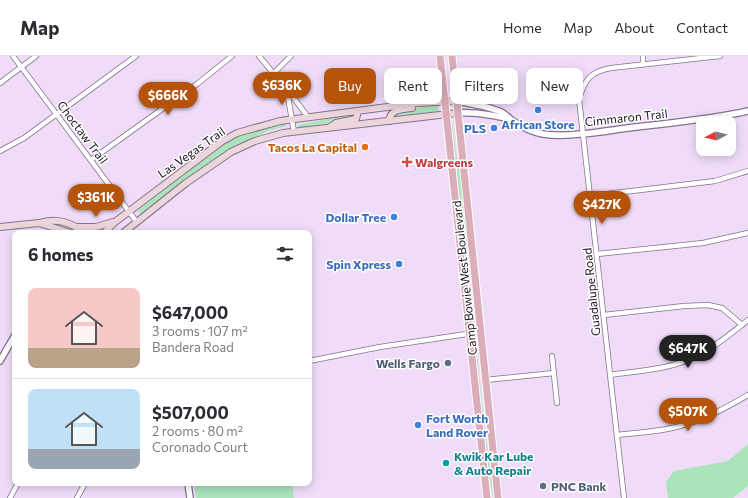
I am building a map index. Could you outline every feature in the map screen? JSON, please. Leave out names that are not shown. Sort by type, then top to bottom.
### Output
[{"type":"main road","name":"Camp Bowie West Boulevard","points":[[440,56],[487,498]]},
{"type":"main road","name":"Camp Bowie West Boulevard","points":[[452,56],[453,68]]},
{"type":"main road","name":"Las Vegas Trail","points":[[442,101],[450,101]]},
{"type":"main road","name":"Las Vegas Trail","points":[[115,222],[221,142],[237,133],[265,124],[292,119],[410,104]]},
{"type":"main road","points":[[389,121],[394,112],[413,107],[417,104]]},
{"type":"main road","name":"Camp Bowie West Boulevard","points":[[456,104],[498,498]]},
{"type":"main road","points":[[329,128],[333,124],[356,119],[358,111]]},
{"type":"main road","name":"Las Vegas Trail","points":[[126,230],[186,183],[231,152],[255,141],[282,133],[458,113]]},
{"type":"main road","points":[[0,227],[54,220],[71,224],[82,230]]},
{"type":"main road","points":[[78,227],[96,228],[115,222]]},
{"type":"main road","points":[[107,230],[115,222]]},
{"type":"main road","points":[[39,223],[61,230]]},
{"type":"main road","points":[[461,250],[472,248]]},
{"type":"street","name":"Choctaw Trail","points":[[13,56],[136,221]]},
{"type":"street","points":[[0,83],[36,56]]},
{"type":"street","points":[[0,151],[24,138],[136,56]]},
{"type":"street","points":[[91,160],[197,84],[232,56]]},
{"type":"street","points":[[259,56],[308,117]]},
{"type":"street","points":[[273,74],[291,56]]},
{"type":"street","points":[[643,56],[644,64]]},
{"type":"street","name":"Guadalupe Road","points":[[624,498],[579,99],[584,82],[599,70],[720,56]]},
{"type":"street","points":[[287,91],[294,132]]},
{"type":"street","name":"Cimmaron Trail","points":[[472,104],[489,107],[505,114],[525,128],[544,134],[562,135],[677,122],[748,112]]},
{"type":"street","name":"Cimmaron Trail","points":[[458,113],[477,112],[502,118],[509,118]]},
{"type":"street","points":[[590,196],[709,182],[748,171]]},
{"type":"street","points":[[597,254],[703,243],[748,233]]},
{"type":"street","points":[[604,315],[684,306],[708,305],[722,308],[742,325]]},
{"type":"street","points":[[610,375],[668,366],[692,358],[718,343],[748,320]]},
{"type":"street","points":[[312,360],[385,346],[480,332]]},
{"type":"street","points":[[0,361],[12,340]]},
{"type":"street","points":[[552,356],[557,403]]},
{"type":"street","points":[[485,380],[554,373]]},
{"type":"street","points":[[617,435],[672,428],[698,421],[720,411],[748,395]]},
{"type":"street","points":[[10,498],[16,486]]},
{"type":"street","points":[[77,498],[83,486]]},
{"type":"street","points":[[188,486],[190,498]]},
{"type":"green space","points":[[436,104],[438,105],[439,111],[397,117],[395,115],[396,113]]},
{"type":"green space","points":[[347,115],[354,115],[355,117],[299,128],[298,125]]},
{"type":"green space","points":[[452,121],[456,153],[460,170],[468,241],[466,241],[459,192]]},
{"type":"green space","points":[[285,123],[286,126],[268,131],[230,149],[140,214],[138,210],[224,143],[249,131]]},
{"type":"green space","points":[[476,344],[484,423],[494,498],[486,458]]},
{"type":"green space","points":[[748,444],[748,486],[733,498],[668,498],[666,482],[674,471],[728,461]]},
{"type":"green space","points":[[194,486],[292,486],[294,498],[196,498]]},
{"type":"place","name":"African Store","points":[[538,110]]},
{"type":"place","name":"PLS","points":[[494,128]]},
{"type":"place","name":"Tacos La Capital","points":[[365,147]]},
{"type":"place","name":"Walgreens","points":[[407,162]]},
{"type":"place","name":"Dollar Tree","points":[[394,217]]},
{"type":"place","name":"Spin Xpress","points":[[399,264]]},
{"type":"place","name":"Wells Fargo","points":[[448,363]]},
{"type":"place","name":"Fort Worth Land Rover","points":[[418,425]]},
{"type":"place","name":"Kwik Kar Lube & Auto Repair","points":[[446,463]]},
{"type":"place","name":"PNC Bank","points":[[543,486]]}]
